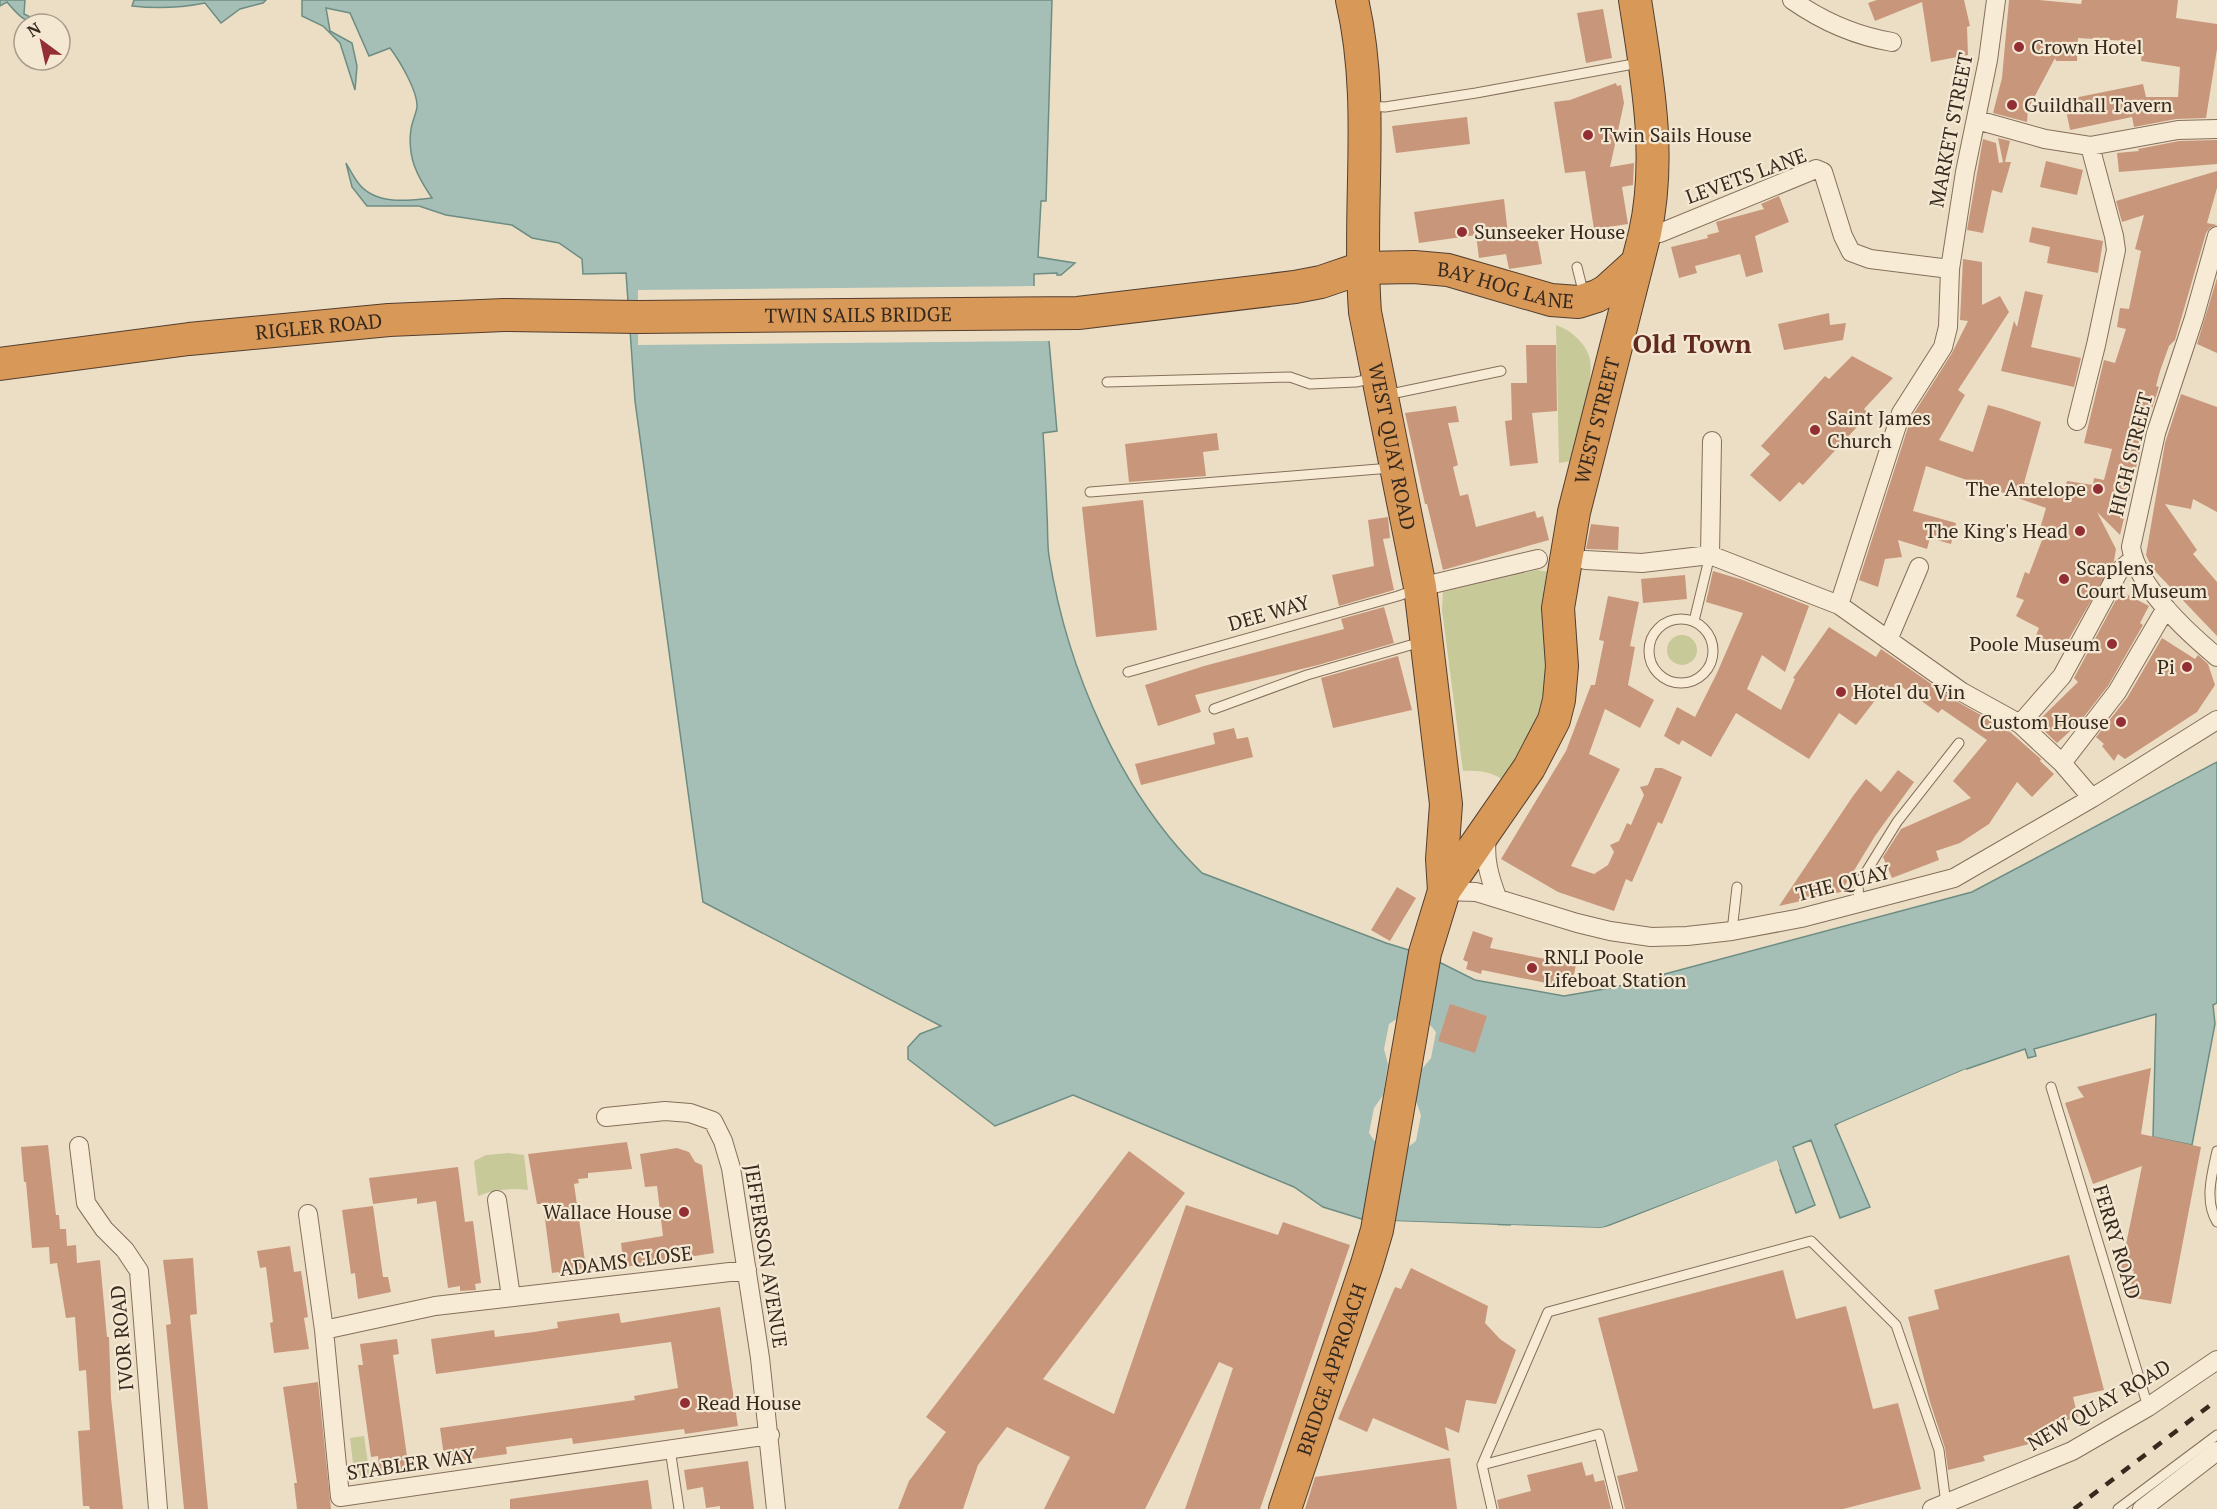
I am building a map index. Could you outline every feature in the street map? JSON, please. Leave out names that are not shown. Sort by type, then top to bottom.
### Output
[{"type":"highway","name":"WEST QUAY ROAD","points":[[1352,0],[1360,40],[1364,106],[1362,268],[1365,312],[1420,587],[1446,813],[1442,859],[1443,891]]},
{"type":"highway","name":"WEST STREET","points":[[1443,891],[1529,768],[1546,738],[1560,700],[1562,666],[1558,608],[1566,550],[1645,233],[1652,188],[1652,122],[1635,0]]},
{"type":"highway","name":"BAY HOG LANE","points":[[1078,313],[1295,287],[1321,282],[1362,268],[1414,267],[1448,270],[1566,303],[1598,296],[1615,285],[1637,263]]},
{"type":"highway","name":"TWIN SAILS BRIDGE","points":[[638,318],[1078,313]]},
{"type":"highway","name":"RIGLER ROAD","points":[[0,364],[189,339],[379,321],[504,315],[638,318]]},
{"type":"highway","points":[[1446,813],[1455,822],[1467,827],[1478,829],[1488,826]]},
{"type":"highway","name":"BRIDGE APPROACH","points":[[1285,1509],[1368,1264],[1377,1230],[1425,953],[1443,891]]},
{"type":"street","points":[[1792,0],[1844,29],[1892,42]]},
{"type":"street","name":"MARKET STREET","points":[[1839,605],[1901,413],[1943,346],[1948,327],[1950,269],[1956,228],[1988,60],[1996,0]]},
{"type":"street","points":[[1977,120],[2045,139],[2090,146],[2178,130],[2217,129]]},
{"type":"street","points":[[2077,421],[2116,250],[2090,146]]},
{"type":"street","name":"LEVETS LANE","points":[[1645,233],[1660,233],[1816,169],[1823,172],[1843,236],[1851,252],[1870,259],[1950,269]]},
{"type":"street","name":"HIGH STREET","points":[[2133,559],[2131,547],[2156,433],[2194,318],[2217,236]]},
{"type":"street","points":[[1710,555],[1712,441]]},
{"type":"street","points":[[1585,560],[1642,563],[1710,555],[1839,605],[1962,692],[2020,724],[2062,763],[2092,798]]},
{"type":"street","points":[[1420,587],[1538,559]]},
{"type":"street","points":[[2020,724],[2062,676],[2119,571],[2133,559],[2140,574],[2180,625],[2217,657]]},
{"type":"street","points":[[1888,640],[1919,567]]},
{"type":"street","points":[[2062,763],[2117,692],[2166,608]]},
{"type":"street","name":"THE QUAY","points":[[1443,891],[1476,892],[1559,918],[1620,933],[1651,937],[1732,931],[1801,918],[1954,878],[2092,798],[2217,720]]},
{"type":"street","points":[[1488,826],[1486,859],[1489,876],[1497,897]]},
{"type":"street","name":"JEFFERSON AVENUE","points":[[606,1117],[665,1111],[690,1113],[713,1121],[723,1141],[731,1168],[747,1270],[770,1435],[776,1509]]},
{"type":"street","name":"IVOR ROAD","points":[[79,1146],[86,1203],[104,1229],[125,1250],[139,1271],[158,1509]]},
{"type":"street","points":[[497,1200],[511,1297]]},
{"type":"street","name":"STABLER WAY","points":[[308,1214],[324,1330],[340,1497],[346,1502],[770,1435]]},
{"type":"street","name":"ADAMS CLOSE","points":[[324,1330],[435,1306],[747,1270]]},
{"type":"street","name":"NEW QUAY ROAD","points":[[1939,1507],[2072,1451],[2148,1407],[2217,1360]]},
{"type":"street","points":[[2142,1509],[2217,1451]]},
{"type":"lane","points":[[1364,106],[1384,107],[1476,93],[1644,62]]},
{"type":"lane","points":[[1577,267],[1585,300]]},
{"type":"lane","points":[[1107,382],[1290,377],[1310,384],[1356,382],[1379,387],[1501,371]]},
{"type":"lane","points":[[1090,492],[1396,468]]},
{"type":"lane","points":[[1694,621],[1710,555]]},
{"type":"lane","name":"DEE WAY","points":[[1128,672],[1398,596],[1420,587]]},
{"type":"lane","points":[[1672,620],[1694,621],[1703,627],[1713,645],[1713,656],[1709,666],[1702,675],[1682,683],[1663,677],[1651,661],[1651,640],[1663,624],[1672,620]]},
{"type":"lane","points":[[1214,709],[1307,675],[1426,641]]},
{"type":"lane","points":[[1859,903],[1858,885],[1897,822],[1959,742]]},
{"type":"lane","points":[[1732,931],[1737,887]]},
{"type":"lane","name":"FERRY ROAD","points":[[2051,1088],[2148,1407]]},
{"type":"lane","points":[[2217,1151],[2210,1185],[2211,1213],[2217,1222]]},
{"type":"lane","points":[[1492,1509],[1482,1465],[1548,1312],[1811,1242],[1896,1325],[1939,1450],[1939,1507]]},
{"type":"lane","points":[[1482,1465],[1599,1434],[1618,1509]]},
{"type":"lane","points":[[2118,1509],[2217,1435]]},
{"type":"lane","points":[[670,1449],[678,1509]]},
{"type":"green space","points":[[1556,325],[1573,334],[1586,348],[1591,370],[1571,461],[1559,463]]},
{"type":"green space","points":[[1537,570],[1549,572],[1552,665],[1545,709],[1507,783],[1486,772],[1463,771],[1442,610],[1443,592]]},
{"type":"green space","points":[[1682,635],[1693,639],[1697,650],[1693,661],[1682,665],[1671,661],[1667,650],[1671,639]]},
{"type":"green space","points":[[509,1153],[524,1155],[528,1190],[503,1190],[478,1196],[474,1161],[486,1155]]},
{"type":"green space","points":[[364,1436],[370,1477],[355,1479],[350,1438]]},
{"type":"water","points":[[0,0],[25,0],[24,12],[16,12],[7,2],[0,6]]},
{"type":"water","points":[[134,0],[266,0],[263,3],[240,9],[221,23],[205,3],[150,8],[132,6]]},
{"type":"water","points":[[302,0],[1052,0],[1046,201],[1041,201],[1038,257],[1075,263],[1061,275],[1057,273],[1034,274],[1034,335],[1049,341],[1057,431],[1043,433],[1049,556],[1057,599],[1069,642],[1102,727],[1122,767],[1146,806],[1202,873],[1412,951],[1475,980],[1564,996],[1616,987],[1972,892],[2217,762],[2217,1003],[2213,1005],[2215,1024],[2192,1145],[2153,1137],[2156,1014],[2034,1049],[2036,1056],[2028,1058],[2025,1049],[1961,1071],[1835,1125],[1870,1207],[1840,1218],[1811,1140],[1793,1147],[1815,1205],[1796,1213],[1777,1161],[1602,1228],[1365,1220],[1323,1207],[1294,1187],[1073,1095],[995,1126],[908,1059],[908,1047],[920,1034],[941,1026],[703,902],[635,401],[626,273],[583,274],[582,259],[559,243],[532,238],[512,225],[446,215],[419,206],[367,206],[352,187],[346,163],[359,184],[374,195],[393,200],[432,198],[414,166],[410,148],[411,129],[417,107],[414,93],[403,68],[390,48],[369,56],[350,13],[326,8],[330,31],[352,43],[357,66],[355,90],[340,43],[323,26],[302,16]]},
{"type":"pier","points":[[1037,286],[1037,333],[1052,341],[638,345],[638,290]]},
{"type":"pier","points":[[1401,1016],[1426,1020],[1436,1032],[1431,1058],[1422,1069],[1416,1101],[1421,1115],[1416,1141],[1404,1150],[1391,1221],[1498,1225],[1498,1228],[1391,1223],[1378,1146],[1369,1133],[1374,1108],[1383,1095],[1388,1064],[1384,1049],[1389,1024]]},
{"type":"pier","points":[[1966,1069],[1967,1072],[1839,1126],[1838,1124]]},
{"type":"pier","points":[[1777,1160],[1780,1169],[1777,1170],[1775,1164],[1611,1229],[1601,1231],[1510,1228],[1511,1225],[1601,1228],[1610,1226]]},
{"type":"building","points":[[1877,0],[1964,0],[1970,26],[1967,27],[1968,55],[1931,62],[1922,2],[1875,21],[1868,3]]},
{"type":"building","points":[[2009,0],[2081,4],[2082,0],[2178,0],[2176,18],[2217,24],[2217,49],[2206,118],[2176,119],[2134,127],[2132,117],[2070,130],[2064,100],[2143,84],[2146,97],[2178,97],[2180,67],[2141,61],[2143,42],[2078,38],[2077,61],[2056,61],[2055,58],[2028,109],[2027,122],[1993,113],[2002,78]]},
{"type":"building","points":[[1603,9],[1612,58],[1586,63],[1577,13]]},
{"type":"building","name":"Twin Sails House","points":[[1616,83],[1617,86],[1621,85],[1624,103],[1610,167],[1634,163],[1633,185],[1622,187],[1628,224],[1594,229],[1585,171],[1565,173],[1554,102],[1570,100]]},
{"type":"building","points":[[1467,117],[1470,144],[1396,153],[1392,126]]},
{"type":"building","points":[[1998,138],[2010,141],[2005,162],[2011,162],[2002,193],[1992,190],[1983,233],[1967,230],[1983,139],[1996,143],[1999,163],[2003,162]]},
{"type":"building","points":[[2217,140],[2217,164],[2119,172],[2117,153],[2139,151],[2138,149],[2179,141]]},
{"type":"building","points":[[2046,161],[2083,170],[2077,195],[2040,187]]},
{"type":"building","points":[[2217,171],[2217,188],[2207,223],[2217,225],[2206,233],[2175,340],[2169,346],[2160,371],[2156,386],[2159,387],[2145,430],[2120,535],[2097,512],[2116,549],[2114,561],[2062,651],[2035,638],[2039,628],[2016,616],[2024,600],[2016,597],[2025,572],[2029,574],[2042,540],[2037,539],[2046,508],[1987,487],[1926,466],[1913,511],[1956,523],[1951,544],[1930,538],[1927,549],[1898,540],[1902,557],[1885,559],[1878,587],[1859,580],[1911,418],[1952,353],[1968,321],[1960,320],[1963,259],[1982,262],[1982,305],[2000,296],[2009,312],[1958,390],[1965,395],[1939,440],[1973,452],[1988,405],[2003,409],[2041,422],[2024,483],[2064,492],[2067,481],[2093,485],[2094,478],[2104,480],[2112,449],[2084,443],[2104,360],[2115,363],[2126,329],[2117,327],[2120,308],[2129,309],[2141,251],[2135,249],[2144,215],[2122,222],[2116,201]]},
{"type":"building","points":[[1779,196],[1789,222],[1755,236],[1763,272],[1746,277],[1740,254],[1695,266],[1697,273],[1679,278],[1671,247],[1708,238],[1707,235],[1719,232],[1716,222],[1764,209],[1761,204]]},
{"type":"building","name":"Sunseeker House","points":[[1504,199],[1508,234],[1536,230],[1542,264],[1509,269],[1506,254],[1479,258],[1476,235],[1419,243],[1414,212]]},
{"type":"building","points":[[2032,227],[2103,241],[2098,273],[2047,263],[2050,247],[2029,242]]},
{"type":"building","points":[[2217,278],[2217,353],[2197,344]]},
{"type":"building","points":[[2025,291],[2043,295],[2031,347],[2081,358],[2074,387],[2001,371],[2014,321],[2017,327]]},
{"type":"building","points":[[1829,313],[1830,325],[1846,323],[1843,340],[1784,350],[1778,324]]},
{"type":"building","points":[[1526,345],[1556,345],[1557,411],[1532,413],[1538,463],[1510,466],[1505,421],[1512,420],[1511,383],[1527,383]]},
{"type":"building","name":"Saint James Church","points":[[1852,356],[1893,378],[1864,409],[1869,414],[1803,485],[1799,482],[1780,502],[1750,475],[1770,454],[1761,446],[1825,376],[1829,379]]},
{"type":"building","points":[[2181,394],[2217,407],[2217,512],[2193,499],[2191,509],[2165,504],[2197,550],[2193,554],[2217,582],[2217,636],[2152,568],[2146,555],[2165,443]]},
{"type":"building","points":[[1456,406],[1459,422],[1448,423],[1458,465],[1453,467],[1460,496],[1468,494],[1476,527],[1535,511],[1537,518],[1543,516],[1549,540],[1443,570],[1427,504],[1425,504],[1405,413]]},
{"type":"building","points":[[1217,433],[1219,450],[1203,452],[1206,476],[1129,482],[1125,444]]},
{"type":"building","points":[[1143,500],[1157,630],[1096,637],[1082,507]]},
{"type":"building","points":[[1388,517],[1390,538],[1383,539],[1394,590],[1339,606],[1332,575],[1374,566],[1368,520]]},
{"type":"building","points":[[1591,524],[1619,527],[1618,550],[1586,549]]},
{"type":"building","points":[[1713,571],[1743,580],[1809,606],[1785,672],[1762,655],[1747,689],[1781,710],[1795,679],[1793,678],[1829,627],[1876,657],[1881,649],[1956,701],[2009,731],[2041,759],[2040,761],[2054,774],[2032,797],[2017,782],[1989,824],[1960,843],[1936,851],[1939,860],[1892,878],[1883,857],[1901,829],[1971,798],[1953,781],[1987,740],[1942,709],[1938,713],[1898,684],[1893,690],[1887,685],[1856,725],[1839,713],[1809,759],[1736,713],[1711,757],[1682,740],[1679,745],[1664,736],[1677,707],[1695,717],[1743,613],[1706,602]]},
{"type":"building","points":[[1685,575],[1687,599],[1643,603],[1641,579]]},
{"type":"building","name":"Poole Museum","points":[[2126,594],[2149,606],[2140,623],[2143,625],[2108,686],[2079,723],[2057,743],[2036,723],[2078,682],[2074,678],[2118,596]]},
{"type":"building","points":[[1608,596],[1639,602],[1630,646],[1635,647],[1628,685],[1654,700],[1640,728],[1605,709],[1589,754],[1620,769],[1571,866],[1594,874],[1608,865],[1614,852],[1610,845],[1619,841],[1627,823],[1631,825],[1644,795],[1640,787],[1648,785],[1655,768],[1662,768],[1682,777],[1662,824],[1658,822],[1632,882],[1626,879],[1614,911],[1558,892],[1501,859],[1566,751],[1591,685],[1595,685],[1604,641],[1599,640]]},
{"type":"building","points":[[1384,607],[1394,643],[1318,665],[1195,695],[1201,712],[1158,726],[1145,685],[1204,666],[1344,629],[1341,619]]},
{"type":"building","points":[[2162,638],[2195,659],[2198,655],[2208,664],[2215,685],[2197,712],[2125,759],[2118,754],[2114,761],[2102,746],[2104,744],[2096,737],[2127,698]]},
{"type":"building","points":[[1398,656],[1412,710],[1333,728],[1321,678]]},
{"type":"building","points":[[1234,728],[1237,739],[1248,737],[1253,757],[1141,785],[1135,764],[1215,744],[1213,733]]},
{"type":"building","points":[[1898,770],[1914,782],[1875,836],[1841,892],[1779,906],[1866,779],[1881,792]]},
{"type":"building","points":[[1397,887],[1416,898],[1390,941],[1371,930]]},
{"type":"building","points":[[1473,931],[1493,938],[1490,948],[1576,965],[1571,988],[1482,970],[1481,974],[1466,969],[1468,962],[1463,960]]},
{"type":"building","points":[[1450,1004],[1487,1016],[1475,1053],[1438,1041]]},
{"type":"building","points":[[2151,1068],[2141,1134],[2201,1147],[2171,1304],[2128,1297],[2134,1271],[2121,1269],[2142,1166],[2093,1184],[2065,1103],[2084,1097],[2077,1087]]},
{"type":"building","points":[[627,1142],[632,1169],[588,1173],[588,1178],[578,1179],[579,1183],[574,1184],[586,1268],[574,1270],[575,1276],[560,1278],[559,1272],[552,1273],[543,1204],[537,1204],[528,1154]]},
{"type":"building","points":[[48,1145],[56,1215],[59,1215],[60,1229],[66,1229],[67,1246],[76,1245],[77,1263],[100,1260],[107,1337],[109,1337],[111,1398],[123,1509],[90,1509],[89,1506],[83,1506],[78,1431],[90,1430],[86,1370],[79,1371],[75,1317],[66,1318],[57,1263],[50,1264],[49,1247],[32,1248],[26,1182],[24,1182],[21,1147]]},
{"type":"building","name":"Wallace House","points":[[677,1148],[689,1152],[695,1162],[702,1165],[714,1253],[624,1267],[621,1243],[663,1236],[657,1186],[645,1187],[640,1154]]},
{"type":"building","points":[[1129,1151],[1185,1193],[1043,1379],[1114,1414],[1186,1205],[1278,1235],[1283,1222],[1350,1245],[1260,1509],[1185,1509],[1233,1368],[1219,1362],[1145,1509],[1044,1509],[1070,1457],[1007,1427],[978,1465],[963,1509],[898,1509],[909,1481],[946,1432],[926,1417]]},
{"type":"building","points":[[458,1167],[465,1222],[473,1221],[481,1283],[475,1284],[476,1290],[460,1291],[460,1286],[448,1288],[436,1201],[417,1204],[417,1198],[373,1204],[369,1178]]},
{"type":"building","points":[[373,1206],[383,1277],[388,1277],[391,1292],[358,1299],[355,1273],[351,1274],[342,1210]]},
{"type":"building","points":[[290,1246],[294,1272],[301,1271],[308,1317],[304,1318],[309,1349],[274,1353],[270,1323],[273,1322],[266,1267],[260,1268],[257,1251]]},
{"type":"building","points":[[2069,1255],[2104,1390],[2073,1397],[2078,1417],[2046,1426],[2049,1439],[1983,1456],[1985,1461],[1948,1470],[1945,1448],[1930,1402],[1908,1317],[1939,1309],[1934,1290]]},
{"type":"building","points":[[193,1258],[197,1314],[190,1315],[208,1509],[184,1509],[166,1325],[171,1324],[163,1260]]},
{"type":"building","points":[[1411,1268],[1488,1306],[1485,1323],[1500,1339],[1516,1350],[1496,1404],[1466,1400],[1459,1433],[1445,1427],[1449,1451],[1373,1418],[1367,1432],[1338,1419],[1395,1287],[1401,1289]]},
{"type":"building","points":[[1783,1270],[1796,1319],[1846,1306],[1873,1409],[1898,1403],[1921,1489],[1843,1509],[1625,1509],[1617,1476],[1638,1471],[1598,1318]]},
{"type":"building","points":[[720,1307],[738,1426],[685,1434],[684,1429],[573,1444],[572,1438],[506,1447],[507,1454],[445,1463],[440,1428],[635,1400],[634,1396],[678,1388],[671,1342],[436,1374],[431,1339],[494,1330],[495,1337],[534,1332],[558,1328],[557,1322],[619,1313],[621,1323]]},
{"type":"building","points":[[397,1339],[399,1354],[393,1355],[409,1471],[380,1475],[378,1456],[371,1457],[358,1365],[363,1365],[360,1344]]},
{"type":"building","points":[[318,1382],[331,1509],[297,1509],[294,1483],[297,1483],[283,1387]]},
{"type":"building","points":[[1450,1458],[1457,1509],[1305,1509],[1315,1477]]},
{"type":"building","points":[[748,1461],[754,1509],[720,1509],[720,1506],[706,1508],[703,1487],[687,1490],[684,1470]]},
{"type":"building","points":[[1582,1462],[1586,1476],[1593,1474],[1595,1482],[1604,1480],[1611,1509],[1499,1509],[1497,1500],[1531,1491],[1527,1475]]},
{"type":"building","points":[[648,1480],[652,1509],[510,1509],[510,1499]]},
{"type":"railway","points":[[2074,1509],[2217,1400]]},
{"type":"place","name":"Crown Hotel","points":[[2019,47]]},
{"type":"place","name":"Guildhall Tavern","points":[[2012,105]]},
{"type":"place","name":"Twin Sails House","points":[[1588,135]]},
{"type":"place","name":"Sunseeker House","points":[[1462,232]]},
{"type":"place","name":"Saint James Church","points":[[1815,430]]},
{"type":"place","name":"The Antelope","points":[[2098,489]]},
{"type":"place","name":"The King's Head","points":[[2080,531]]},
{"type":"place","name":"Scaplens Court Museum","points":[[2064,579]]},
{"type":"place","name":"Poole Museum","points":[[2112,644]]},
{"type":"place","name":"Pi","points":[[2187,667]]},
{"type":"place","name":"Hotel du Vin","points":[[1841,692]]},
{"type":"place","name":"Custom House","points":[[2121,722]]},
{"type":"place","name":"RNLI Poole Lifeboat Station","points":[[1532,968]]},
{"type":"place","name":"Wallace House","points":[[684,1212]]},
{"type":"place","name":"Read House","points":[[685,1403]]},
{"type":"district","name":"Old Town","points":[[1692,344]]}]
